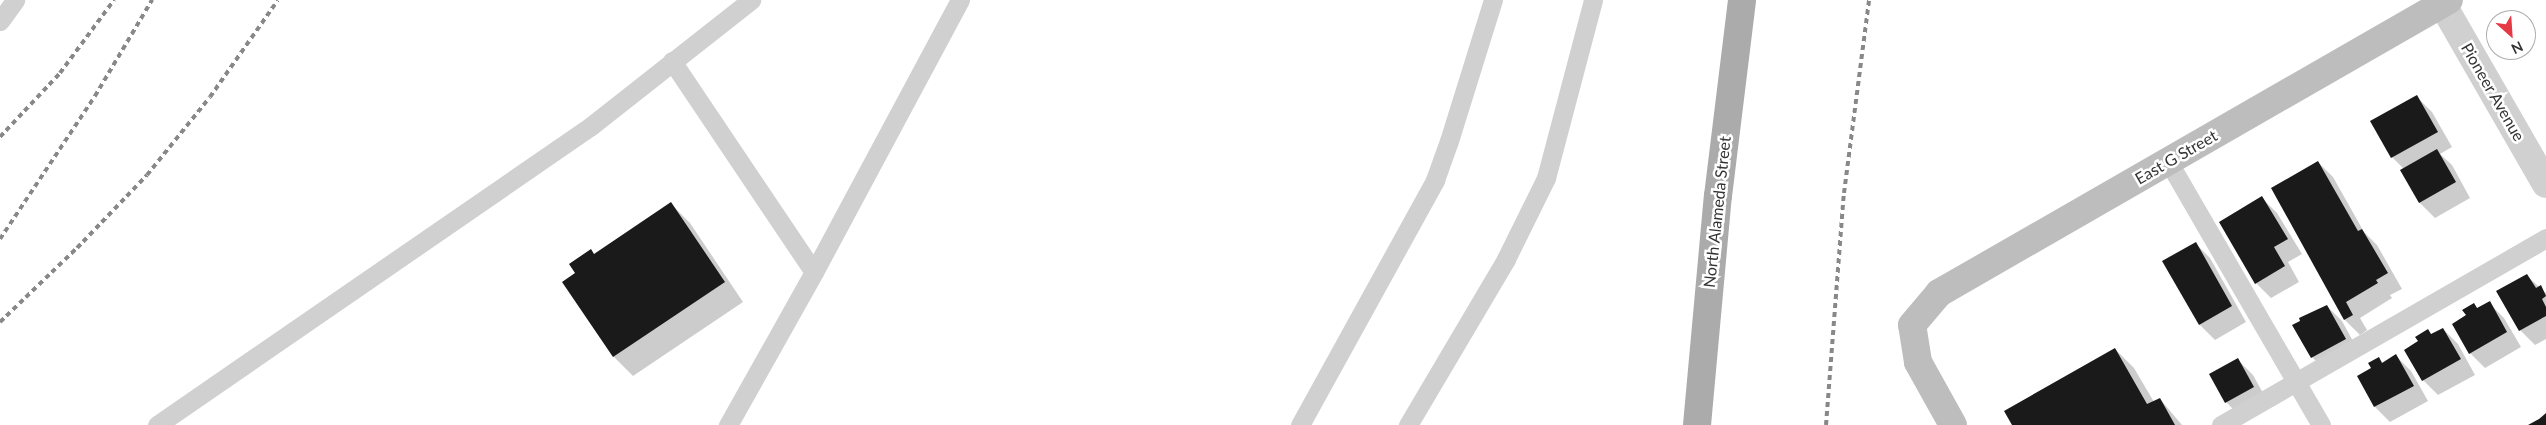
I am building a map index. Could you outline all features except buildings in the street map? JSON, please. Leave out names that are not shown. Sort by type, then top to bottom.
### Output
[{"type":"main road","name":"North Alameda Street","points":[[1697,425],[1718,196],[1742,0]]},
{"type":"street","name":"East G Street","points":[[1953,425],[1918,362],[1912,325],[1939,293],[2444,1]]},
{"type":"street","name":"Pioneer Avenue","points":[[2444,1],[2546,184]]},
{"type":"lane","points":[[0,22],[16,0]]},
{"type":"lane","points":[[157,425],[591,126],[752,0]]},
{"type":"lane","points":[[728,425],[814,272],[960,0]]},
{"type":"lane","points":[[1300,425],[1435,180],[1493,0]]},
{"type":"lane","points":[[1408,425],[1506,259],[1546,178],[1593,0]]},
{"type":"lane","points":[[672,61],[814,272]]},
{"type":"lane","points":[[2168,161],[2321,425]]},
{"type":"lane","points":[[2221,425],[2546,238]]},
{"type":"railway","points":[[0,137],[60,73],[114,0]]},
{"type":"railway","points":[[0,239],[95,96],[152,0]]},
{"type":"railway","points":[[0,322],[77,248],[147,175],[210,97],[278,0]]},
{"type":"railway","points":[[1826,425],[1844,193],[1869,0]]}]
